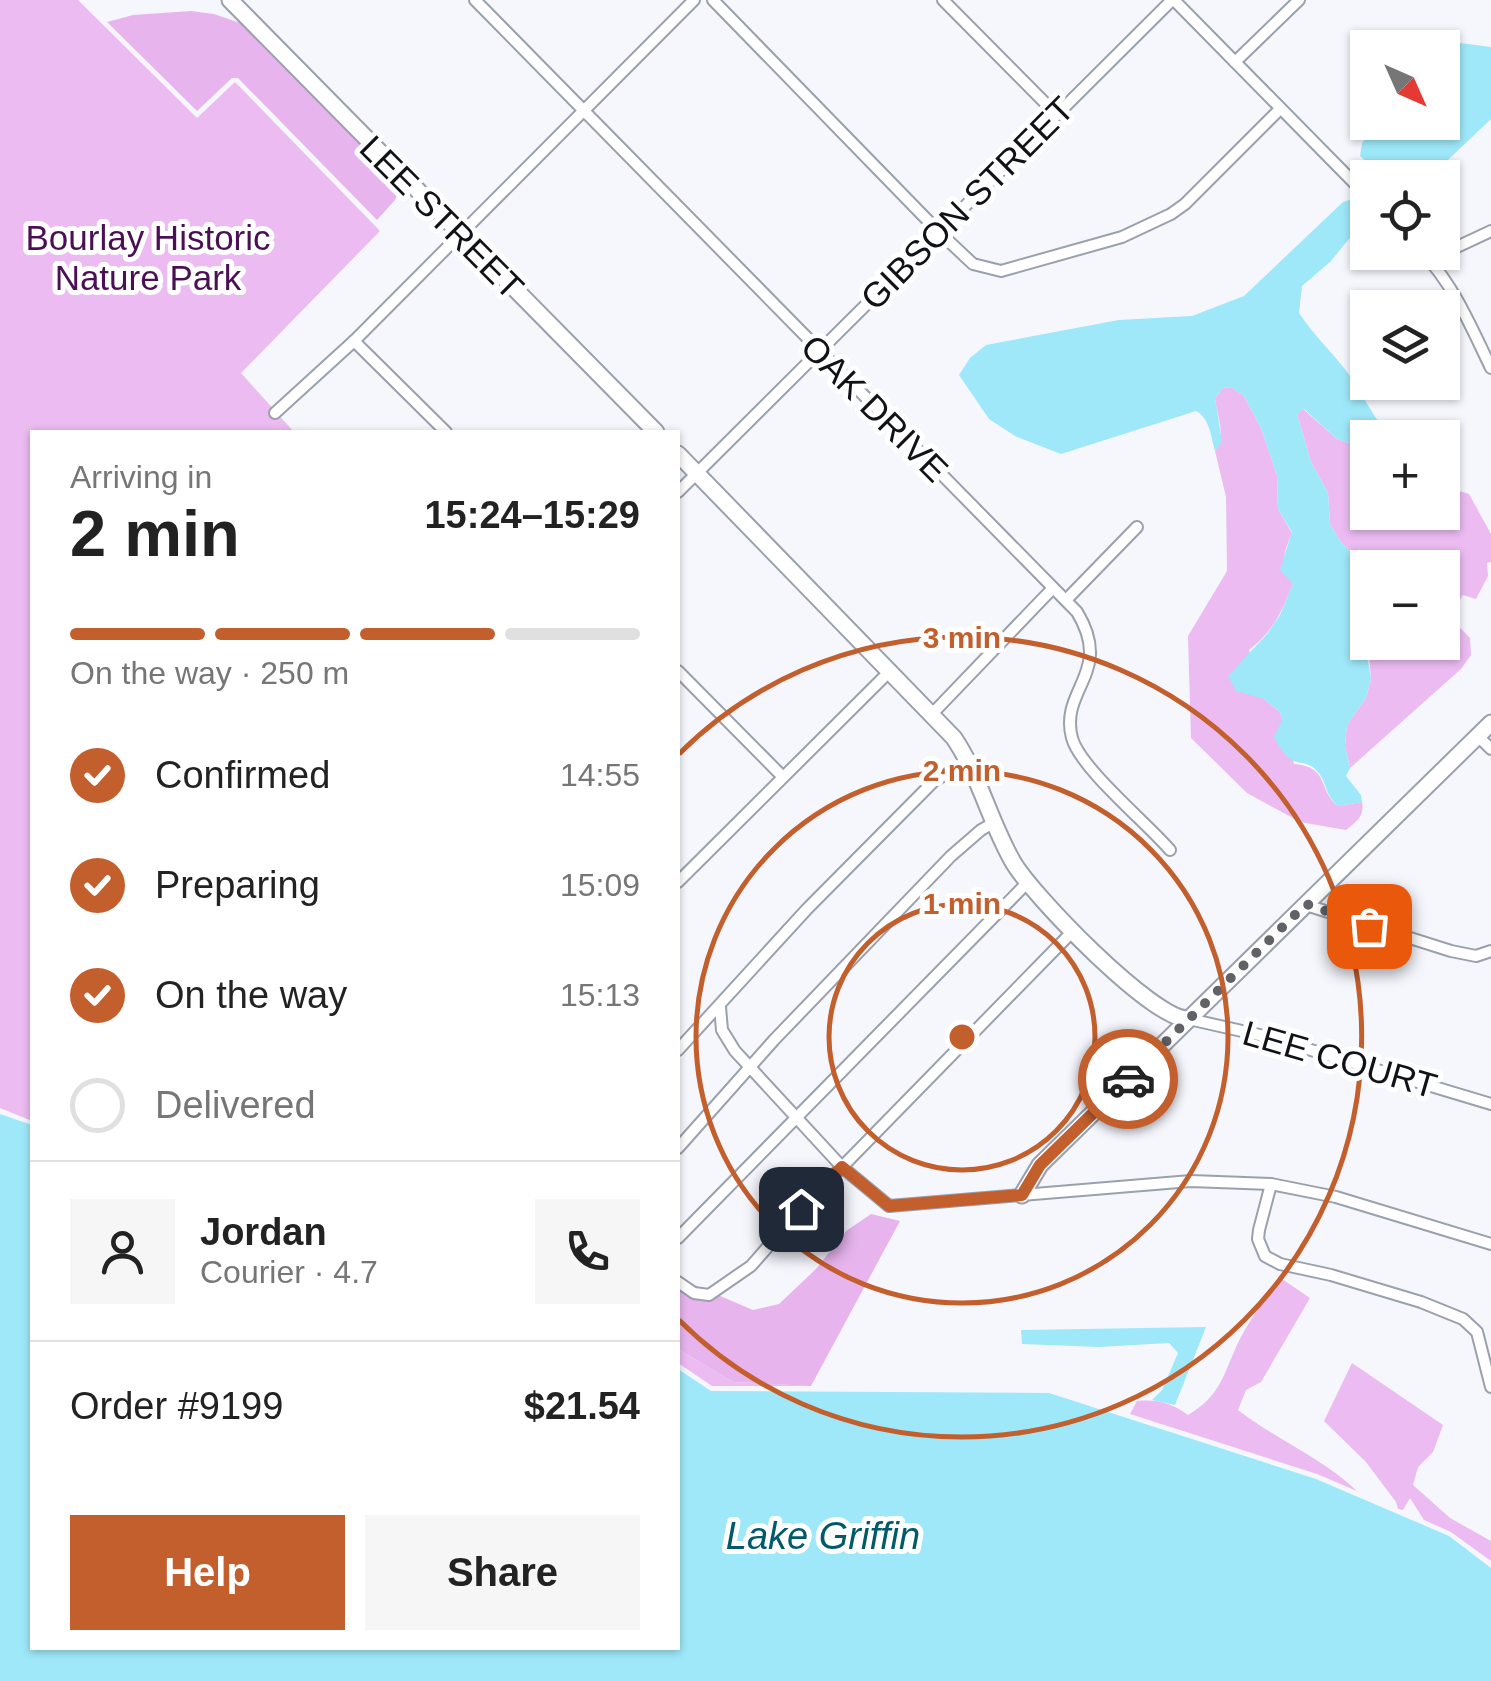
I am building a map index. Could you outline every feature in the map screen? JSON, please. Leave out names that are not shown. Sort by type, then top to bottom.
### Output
[{"type":"street","name":"LEE STREET","points":[[230,0],[654,430]]},
{"type":"street","name":"OAK DRIVE","points":[[475,0],[1066,600],[1085,625],[1092,650],[1090,667],[1072,709],[1073,743],[1084,762],[1170,850]]},
{"type":"street","points":[[275,412],[461,236],[694,0]]},
{"type":"street","points":[[713,0],[938,232],[973,264],[1001,271],[1122,237],[1171,214],[1280,109]]},
{"type":"street","points":[[944,0],[1056,114]]},
{"type":"street","points":[[1173,0],[1350,179]]},
{"type":"street","name":"GIBSON STREET","points":[[680,490],[1173,0]]},
{"type":"street","points":[[1235,62],[1299,0]]},
{"type":"street","points":[[1460,243],[1491,232]]},
{"type":"street","points":[[1436,270],[1454,292],[1491,368]]},
{"type":"street","points":[[354,341],[444,430]]},
{"type":"street","points":[[680,456],[934,714],[970,762],[1015,866],[1028,882],[1132,987],[1174,1018],[1188,1018]]},
{"type":"street","points":[[1066,600],[1137,527]]},
{"type":"street","points":[[934,714],[1054,588]]},
{"type":"street","points":[[680,880],[891,670]]},
{"type":"street","points":[[680,672],[782,776]]},
{"type":"street","points":[[1022,1195],[1040,1165],[1491,722]]},
{"type":"street","points":[[1478,736],[1491,749]]},
{"type":"street","points":[[680,1048],[720,1007],[726,994],[935,780],[970,762]]},
{"type":"street","points":[[680,1146],[952,856],[995,822]]},
{"type":"street","points":[[680,1236],[1028,882]]},
{"type":"street","points":[[1306,904],[1451,951],[1476,956],[1491,951]]},
{"type":"street","points":[[680,1283],[704,1296],[726,1286],[751,1266],[1073,931]]},
{"type":"street","points":[[720,1007],[726,1041],[842,1167],[889,1206],[1191,1181],[1271,1184],[1336,1197],[1491,1244]]},
{"type":"street","name":"LEE COURT","points":[[1188,1018],[1264,1036],[1491,1104]]},
{"type":"street","points":[[1271,1184],[1258,1240],[1265,1256],[1280,1264],[1331,1274],[1421,1302],[1463,1319],[1477,1332],[1491,1387]]},
{"type":"green space","name":"Bourlay Historic Nature Park","points":[[0,0],[78,0],[197,118],[235,82],[380,231],[241,373],[292,430],[30,430],[30,1120],[0,1108]]},
{"type":"green space","points":[[1231,387],[1244,396],[1261,428],[1277,475],[1278,509],[1292,533],[1284,558],[1293,584],[1276,620],[1249,650],[1264,699],[1280,712],[1294,764],[1313,769],[1338,806],[1362,802],[1361,815],[1346,830],[1300,822],[1247,793],[1191,738],[1188,636],[1227,571],[1226,497],[1215,451],[1221,432],[1215,398],[1223,388]]},
{"type":"green space","points":[[1303,409],[1337,439],[1350,443],[1350,530],[1460,530],[1460,491],[1469,494],[1491,534],[1488,576],[1476,599],[1463,595],[1460,600],[1460,550],[1350,551],[1340,541],[1330,524],[1328,493],[1311,462],[1297,414]]},
{"type":"green space","points":[[1460,628],[1470,638],[1471,655],[1461,669],[1350,768],[1345,746],[1347,725],[1366,698],[1371,679],[1369,660],[1460,660]]},
{"type":"green space","points":[[1279,1277],[1310,1298],[1261,1382],[1246,1390],[1238,1410],[1357,1491],[1317,1474],[1130,1414],[1137,1401],[1164,1403],[1188,1415],[1199,1408],[1219,1384],[1246,1328]]},
{"type":"green space","points":[[680,1350],[733,1382],[814,1386],[712,1386],[680,1364]]},
{"type":"green space","points":[[1352,1363],[1443,1425],[1433,1452],[1418,1467],[1413,1485],[1450,1518],[1491,1541],[1491,1561],[1451,1532],[1424,1520],[1410,1498],[1403,1510],[1398,1509],[1366,1462],[1324,1421]]},
{"type":"shaded area","points":[[191,11],[246,25],[402,184],[395,200],[377,220],[238,78],[232,78],[197,111],[107,22],[133,15]]},
{"type":"shaded area","points":[[871,1214],[900,1221],[811,1386],[733,1382],[680,1350],[680,1279],[753,1310],[779,1304],[816,1269],[846,1231]]},
{"type":"water","points":[[1460,43],[1491,47],[1491,119],[1448,160],[1364,160],[1360,156],[1362,143],[1460,140]]},
{"type":"water","points":[[1350,200],[1350,238],[1302,286],[1299,313],[1350,376],[1350,400],[1365,400],[1378,420],[1350,420],[1350,443],[1337,439],[1304,409],[1297,414],[1311,462],[1328,493],[1330,524],[1350,551],[1350,660],[1368,660],[1371,679],[1366,698],[1347,725],[1345,746],[1350,768],[1346,776],[1362,802],[1338,806],[1317,771],[1292,760],[1281,749],[1274,737],[1282,720],[1280,712],[1264,699],[1236,691],[1228,676],[1267,634],[1293,584],[1280,570],[1292,532],[1278,509],[1277,475],[1261,428],[1244,396],[1231,387],[1223,388],[1215,398],[1222,442],[1215,451],[1207,423],[1196,411],[1061,454],[1015,436],[989,419],[959,375],[970,358],[986,345],[1119,320],[1192,316],[1244,296]]},
{"type":"water","name":"Lake Griffin","points":[[0,1114],[30,1124],[30,1650],[680,1650],[680,1370],[711,1391],[1049,1393],[1316,1479],[1449,1536],[1491,1568],[1491,1681],[0,1681]]},
{"type":"water","points":[[1206,1327],[1175,1405],[1152,1400],[1162,1390],[1178,1353],[1169,1343],[1099,1347],[1022,1344],[1021,1330]]},
{"type":"way so far","points":[[1128,1079],[1306,904],[1369,926]]},
{"type":"route","points":[[801,1209],[842,1167],[889,1206],[1022,1195],[1040,1165],[1128,1079]]}]
